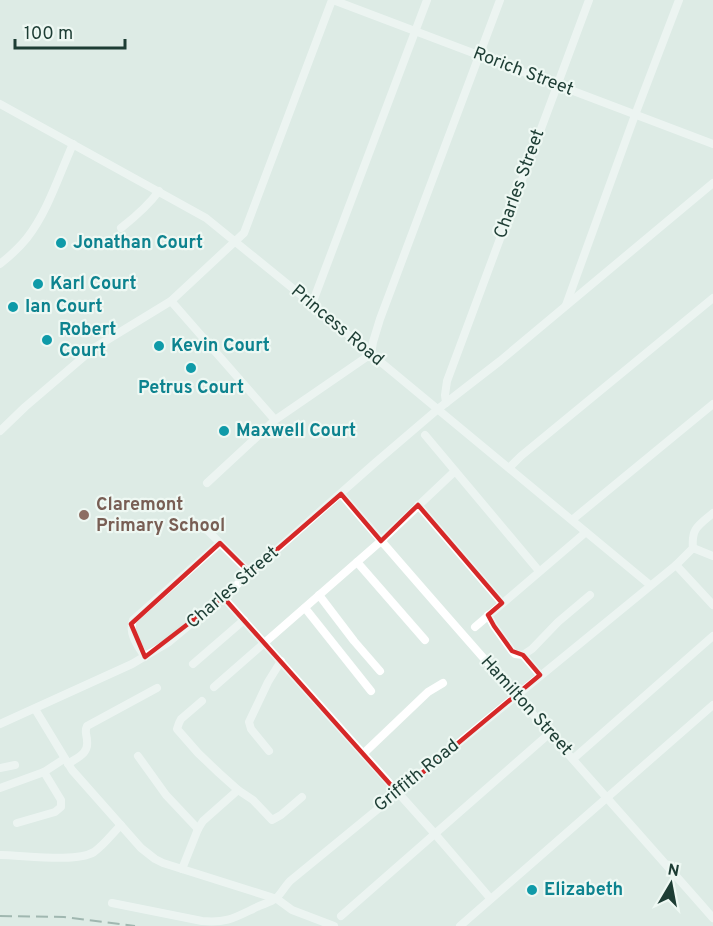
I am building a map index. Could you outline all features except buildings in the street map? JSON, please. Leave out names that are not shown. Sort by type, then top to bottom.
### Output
[{"type":"street","name":"Rorich Street","points":[[333,0],[713,144]]},
{"type":"street","points":[[0,431],[94,348],[171,301],[241,238],[333,0]]},
{"type":"street","points":[[312,303],[427,0]]},
{"type":"street","points":[[207,483],[275,420],[371,354],[380,319],[500,0]]},
{"type":"street","name":"Charles Street","points":[[446,403],[447,381],[589,0]]},
{"type":"street","points":[[566,306],[679,0]]},
{"type":"street","name":"Princess Road","points":[[0,104],[199,213],[312,303],[650,585]]},
{"type":"street","points":[[0,264],[19,247],[34,228],[73,144]]},
{"type":"street","name":"Charles Street","points":[[0,724],[145,657],[168,642],[223,597],[438,409],[713,183]]},
{"type":"street","points":[[120,228],[137,215],[159,191]]},
{"type":"street","points":[[509,468],[713,297]]},
{"type":"street","points":[[171,301],[275,420]]},
{"type":"street","points":[[572,520],[713,404]]},
{"type":"street","points":[[425,435],[539,571]]},
{"type":"street","points":[[214,687],[381,541],[455,471]]},
{"type":"street","name":"Hamilton Street","points":[[341,494],[713,918]]},
{"type":"street","points":[[418,505],[502,603]]},
{"type":"street","points":[[713,513],[695,530],[692,539],[693,548],[713,556]]},
{"type":"street","points":[[204,527],[250,573]]},
{"type":"street","points":[[475,627],[586,532]]},
{"type":"street","points":[[145,657],[132,633],[133,620],[220,543]]},
{"type":"street","name":"Griffith Road","points":[[112,903],[213,922],[232,919],[277,899],[290,881],[693,548]]},
{"type":"street","points":[[357,562],[425,640]]},
{"type":"street","points":[[676,564],[713,605]]},
{"type":"street","points":[[319,595],[380,671]]},
{"type":"street","points":[[488,615],[512,651],[515,654],[524,655],[558,622],[590,596]]},
{"type":"street","points":[[223,597],[490,898]]},
{"type":"street","points":[[305,608],[371,691]]},
{"type":"street","points":[[193,664],[244,620]]},
{"type":"street","points":[[573,759],[713,636]]},
{"type":"street","points":[[524,655],[540,675]]},
{"type":"street","points":[[269,751],[251,729],[249,722],[281,661]]},
{"type":"street","points":[[363,754],[428,692],[443,683]]},
{"type":"street","points":[[0,788],[44,772],[86,751],[87,726],[157,688]]},
{"type":"street","points":[[202,701],[182,719],[177,729],[198,753],[238,790],[253,800],[272,820],[275,820],[302,797]]},
{"type":"street","points":[[460,926],[713,705]]},
{"type":"street","points":[[35,709],[78,778],[149,855],[164,863],[277,899],[287,908],[334,926]]},
{"type":"street","points":[[341,916],[550,734]]},
{"type":"street","points":[[138,756],[166,795],[198,829]]},
{"type":"street","points":[[0,768],[15,765]]},
{"type":"street","points":[[17,823],[55,812],[61,807],[61,800],[44,772]]},
{"type":"street","points":[[182,869],[203,821],[238,790]]},
{"type":"street","points":[[0,855],[72,857],[86,855],[98,849],[121,825]]},
{"type":"highlighted area","points":[[341,494],[381,541],[418,505],[502,603],[488,615],[512,651],[523,655],[540,675],[398,793],[223,597],[145,657],[131,624],[220,543],[250,573]]},
{"type":"railway","points":[[0,916],[64,917],[135,926]]},
{"type":"place","name":"Jonathan Court","points":[[61,243]]},
{"type":"place","name":"Karl Court","points":[[38,284]]},
{"type":"place","name":"Ian Court","points":[[13,307]]},
{"type":"place","name":"Robert Court","points":[[47,340]]},
{"type":"place","name":"Kevin Court","points":[[159,346]]},
{"type":"place","name":"Petrus Court","points":[[191,368]]},
{"type":"place","name":"Maxwell Court","points":[[224,431]]},
{"type":"place","name":"Claremont Primary School","points":[[84,515]]},
{"type":"place","name":"Elizabeth","points":[[532,890]]}]
